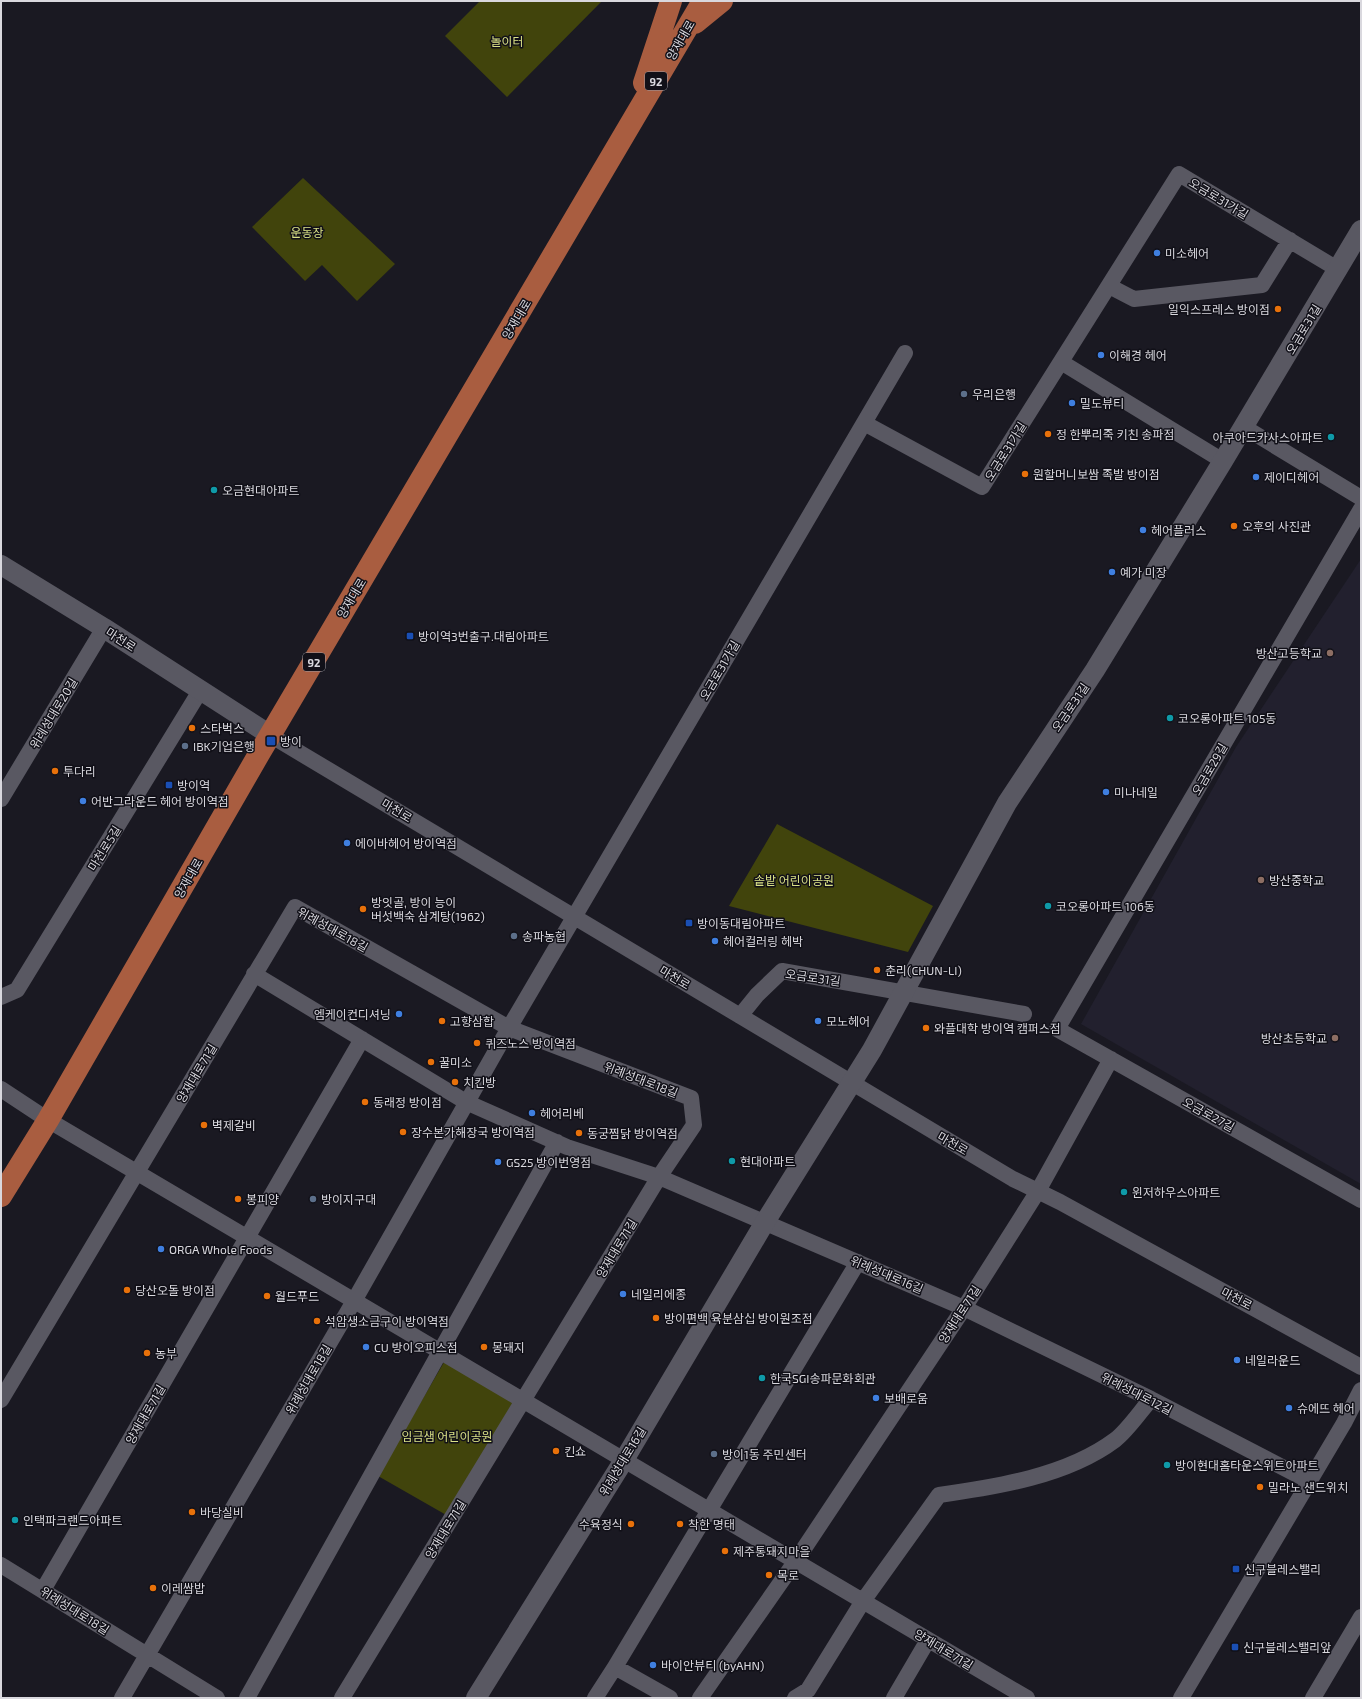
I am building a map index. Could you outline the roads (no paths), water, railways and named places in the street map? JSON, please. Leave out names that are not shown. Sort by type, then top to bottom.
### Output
[{"type":"main road","points":[[629,128],[671,1]]},
{"type":"main road","name":"양재대로","points":[[1,1196],[48,1120],[270,735],[703,1]]},
{"type":"main road","points":[[684,33],[722,1]]},
{"type":"street","name":"오금로31가길","points":[[864,423],[982,487],[1179,174],[1339,270]]},
{"type":"street","name":"오금로31길","points":[[851,1083],[905,992],[1007,803],[1095,670],[1339,270],[1361,230]]},
{"type":"street","points":[[1109,286],[1134,299],[1262,285],[1290,240]]},
{"type":"street","name":"오금로31가길","points":[[574,916],[905,353]]},
{"type":"street","points":[[1061,362],[1223,461]]},
{"type":"street","points":[[1244,427],[1361,498]]},
{"type":"street","name":"오금로29길","points":[[1057,1029],[1361,509]]},
{"type":"street","name":"마천로","points":[[1,565],[104,628],[270,735],[851,1083],[1014,1179],[1361,1367]]},
{"type":"street","name":"위례성대로20길","points":[[1,799],[104,628]]},
{"type":"street","name":"마천로5길","points":[[1,997],[17,990],[200,691]]},
{"type":"street","name":"위례성대로18길","points":[[254,974],[295,907],[509,1028],[691,1098],[694,1125],[659,1177]]},
{"type":"street","name":"위례성대로18길","points":[[122,1698],[354,1301],[466,1102],[574,916]]},
{"type":"street","name":"오금로31길","points":[[740,1016],[757,995],[782,971],[1024,1014]]},
{"type":"street","points":[[254,974],[466,1102],[557,1142],[659,1177],[765,1222]]},
{"type":"street","name":"양재대로71길","points":[[1,1400],[254,974]]},
{"type":"street","name":"오금로27길","points":[[1057,1029],[1361,1200]]},
{"type":"street","name":"양재대로71길","points":[[43,1590],[362,1039]]},
{"type":"street","name":"양재대로71길","points":[[700,1698],[795,1562],[964,1308],[1038,1191],[1111,1059]]},
{"type":"street","name":"위례성대로16길","points":[[476,1698],[624,1460],[765,1222],[851,1083]]},
{"type":"street","name":"양재대로71길","points":[[1,1089],[48,1120],[1025,1698]]},
{"type":"street","points":[[247,1698],[557,1142]]},
{"type":"street","name":"양재대로71길","points":[[342,1698],[659,1177]]},
{"type":"street","name":"위례성대로16길","points":[[765,1222],[964,1308]]},
{"type":"street","points":[[595,1698],[858,1262]]},
{"type":"street","name":"위례성대로12길","points":[[964,1308],[1151,1399],[1309,1481]]},
{"type":"street","points":[[1181,1698],[1360,1396]]},
{"type":"street","points":[[795,1698],[808,1690],[863,1601],[939,1495],[1005,1485],[1078,1462],[1116,1440],[1151,1399]]},
{"type":"street","name":"위례성대로18길","points":[[1,1565],[148,1655]]},
{"type":"street","points":[[1313,1698],[1361,1617]]},
{"type":"street","points":[[894,1698],[928,1640]]},
{"type":"street","points":[[148,1655],[217,1698]]},
{"type":"street","points":[[615,1667],[670,1698]]},
{"type":"place","name":"미소헤어","points":[[1157,253]]},
{"type":"place","name":"일익스프레스 방이점","points":[[1278,309]]},
{"type":"place","name":"이해경 헤어","points":[[1101,355]]},
{"type":"place","name":"우리은행","points":[[964,394]]},
{"type":"place","name":"밀도뷰티","points":[[1072,403]]},
{"type":"place","name":"정 한뿌리죽 키친 송파점","points":[[1048,434]]},
{"type":"place","name":"아쿠아드카사스아파트","points":[[1331,437]]},
{"type":"place","name":"원할머니보쌈 족발 방이점","points":[[1025,474]]},
{"type":"place","name":"제이디헤어","points":[[1256,477]]},
{"type":"place","name":"오금현대아파트","points":[[214,490]]},
{"type":"place","name":"오후의 사진관","points":[[1234,526]]},
{"type":"place","name":"헤어플러스","points":[[1143,530]]},
{"type":"place","name":"예가 미장","points":[[1112,572]]},
{"type":"place","name":"방이역3번출구.대림아파트","points":[[410,636]]},
{"type":"place","name":"방산고등학교","points":[[1330,653]]},
{"type":"place","name":"코오롱아파트 105동","points":[[1170,718]]},
{"type":"place","name":"스타벅스","points":[[192,728]]},
{"type":"place","name":"방이","points":[[271,741]]},
{"type":"place","name":"IBK기업은행","points":[[185,746]]},
{"type":"place","name":"투다리","points":[[55,771]]},
{"type":"place","name":"방이역","points":[[169,785]]},
{"type":"place","name":"미나네일","points":[[1106,792]]},
{"type":"place","name":"어반그라운드 헤어 방이역점","points":[[83,801]]},
{"type":"place","name":"에이바헤어 방이역점","points":[[347,843]]},
{"type":"place","name":"방산중학교","points":[[1261,880]]},
{"type":"place","name":"코오롱아파트 106동","points":[[1048,906]]},
{"type":"place","name":"방잇골, 방이 능이 버섯백숙 삼계탕(1962)","points":[[363,909]]},
{"type":"place","name":"방이동대림아파트","points":[[689,923]]},
{"type":"place","name":"송파농협","points":[[514,936]]},
{"type":"place","name":"헤어컬러링 헤박","points":[[715,941]]},
{"type":"place","name":"춘리(CHUN-LI)","points":[[877,970]]},
{"type":"place","name":"엠케이컨디셔닝","points":[[399,1014]]},
{"type":"place","name":"고향삼합","points":[[442,1021]]},
{"type":"place","name":"모노헤어","points":[[818,1021]]},
{"type":"place","name":"와플대학 방이역 캠퍼스점","points":[[926,1028]]},
{"type":"place","name":"방산초등학교","points":[[1335,1038]]},
{"type":"place","name":"퀴즈노스 방이역점","points":[[477,1043]]},
{"type":"place","name":"꿀미소","points":[[431,1062]]},
{"type":"place","name":"치킨방","points":[[455,1082]]},
{"type":"place","name":"동래정 방이점","points":[[365,1102]]},
{"type":"place","name":"헤어리베","points":[[532,1113]]},
{"type":"place","name":"벽제갈비","points":[[204,1125]]},
{"type":"place","name":"장수본가해장국 방이역점","points":[[403,1132]]},
{"type":"place","name":"동궁찜닭 방이역점","points":[[579,1133]]},
{"type":"place","name":"현대아파트","points":[[732,1161]]},
{"type":"place","name":"GS25 방이번영점","points":[[498,1162]]},
{"type":"place","name":"윈저하우스아파트","points":[[1124,1192]]},
{"type":"place","name":"봉피양","points":[[238,1199]]},
{"type":"place","name":"방이지구대","points":[[313,1199]]},
{"type":"place","name":"ORGA Whole Foods","points":[[161,1249]]},
{"type":"place","name":"당산오돌 방이점","points":[[127,1290]]},
{"type":"place","name":"네일리에종","points":[[623,1294]]},
{"type":"place","name":"월드푸드","points":[[267,1296]]},
{"type":"place","name":"방이편백 육분삼십 방이원조점","points":[[656,1318]]},
{"type":"place","name":"석암생소금구이 방이역점","points":[[317,1321]]},
{"type":"place","name":"CU 방이오피스점","points":[[366,1347]]},
{"type":"place","name":"몽돼지","points":[[484,1347]]},
{"type":"place","name":"농부","points":[[147,1353]]},
{"type":"place","name":"네일라운드","points":[[1237,1360]]},
{"type":"place","name":"한국SGI송파문화회관","points":[[762,1378]]},
{"type":"place","name":"보배로움","points":[[876,1398]]},
{"type":"place","name":"슈에뜨 헤어","points":[[1289,1408]]},
{"type":"place","name":"킨쇼","points":[[556,1451]]},
{"type":"place","name":"방이1동 주민센터","points":[[714,1454]]},
{"type":"place","name":"방이현대홈타운스위트아파트","points":[[1167,1465]]},
{"type":"place","name":"밀라노 샌드위치","points":[[1260,1487]]},
{"type":"place","name":"바당실비","points":[[192,1512]]},
{"type":"place","name":"인택파크랜드아파트","points":[[15,1520]]},
{"type":"place","name":"수육정식","points":[[631,1524]]},
{"type":"place","name":"착한 명태","points":[[680,1524]]},
{"type":"place","name":"제주통돼지마을","points":[[725,1551]]},
{"type":"place","name":"신구블레스밸리","points":[[1236,1569]]},
{"type":"place","name":"목로","points":[[769,1575]]},
{"type":"place","name":"이레쌈밥","points":[[153,1588]]},
{"type":"place","name":"신구블레스밸리앞","points":[[1235,1647]]},
{"type":"place","name":"바이안뷰티 (byAHN)","points":[[653,1665]]},
{"type":"park label","name":"놀이터","points":[[507,41]]},
{"type":"park label","name":"운동장","points":[[307,232]]},
{"type":"park label","name":"솥밭 어린이공원","points":[[794,880]]},
{"type":"park label","name":"임금샘 어린이공원","points":[[447,1436]]}]
